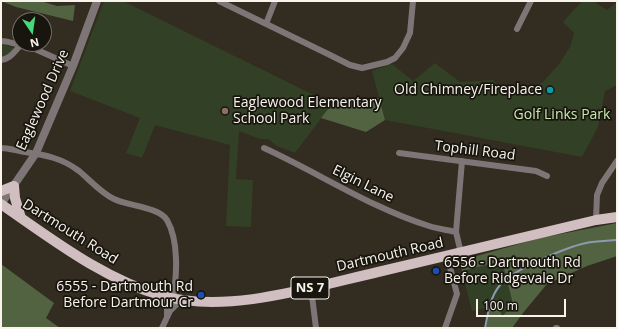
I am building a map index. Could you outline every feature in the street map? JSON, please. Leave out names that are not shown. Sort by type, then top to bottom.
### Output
[{"type":"main road","points":[[1,192],[14,186],[15,198],[21,218]]},
{"type":"main road","name":"Dartmouth Road","points":[[1,204],[98,269],[163,296],[225,302],[261,298],[311,288],[596,220],[617,217]]},
{"type":"street","name":"Eaglewood Drive","points":[[1,204],[36,153],[73,66],[97,1]]},
{"type":"street","points":[[219,1],[350,65],[362,68],[391,60],[403,48],[410,33],[413,1]]},
{"type":"street","points":[[266,24],[275,1]]},
{"type":"street","points":[[517,29],[531,1]]},
{"type":"street","points":[[1,41],[12,43]]},
{"type":"street","points":[[1,60],[6,59],[15,52]]},
{"type":"street","points":[[43,52],[73,66]]},
{"type":"street","points":[[1,148],[36,153],[62,160],[78,170],[114,200],[132,204],[164,216],[170,227],[174,240],[178,298],[162,328]]},
{"type":"street","name":"Elgin Lane","points":[[264,148],[298,164],[338,186],[406,218],[456,232]]},
{"type":"street","name":"Tophill Road","points":[[399,153],[536,171],[547,176]]},
{"type":"street","points":[[461,253],[456,232],[462,161]]},
{"type":"street","points":[[596,220],[597,195],[602,183],[617,161]]},
{"type":"street","points":[[445,328],[457,294],[447,256]]},
{"type":"street","points":[[311,288],[316,328]]},
{"type":"street","points":[[163,296],[167,310],[167,317]]},
{"type":"green space","points":[[1,1],[41,1],[57,6],[75,5],[73,21],[52,16],[52,12],[36,12],[16,7]]},
{"type":"green space","name":"Eaglewood Elementary School Park","points":[[104,1],[123,1],[332,104],[295,153],[277,146],[268,139],[260,139],[239,131],[236,179],[253,180],[251,227],[226,226],[230,145],[155,125],[142,158],[126,153],[140,118],[70,91]]},
{"type":"green space","name":"Golf Links Park","points":[[582,1],[593,1],[607,10],[617,2],[617,85],[605,91],[598,127],[582,157],[385,120],[372,71],[392,64],[413,81],[435,63],[460,82],[493,80],[501,91],[519,91],[542,83],[559,64],[570,47],[574,33],[563,22]]},
{"type":"green space","points":[[2,44],[12,47],[12,50],[6,56],[1,57]]},
{"type":"green space","points":[[379,98],[385,120],[366,132],[321,118],[332,104]]},
{"type":"green space","points":[[617,223],[617,256],[587,266],[547,284],[512,328],[485,328],[489,307],[499,305],[502,317],[513,304],[502,261],[462,271],[459,261],[540,238]]},
{"type":"green space","points":[[502,261],[513,304],[502,318],[498,305],[472,311],[462,271]]},
{"type":"green space","points":[[1,264],[54,303],[46,318],[60,328],[1,328]]},
{"type":"waterway","points":[[485,328],[490,305],[494,295],[506,279],[527,266],[577,245],[590,242],[617,240]]},
{"type":"place","name":"Old Chimney/Fireplace","points":[[550,90]]},
{"type":"place","name":"Eaglewood Elementary School Park","points":[[225,111]]},
{"type":"place","name":"6556 - Dartmouth Rd Before Ridgevale Dr","points":[[436,271]]},
{"type":"place","name":"6555 - Dartmouth Rd Before Dartmour Cr","points":[[201,295]]}]
